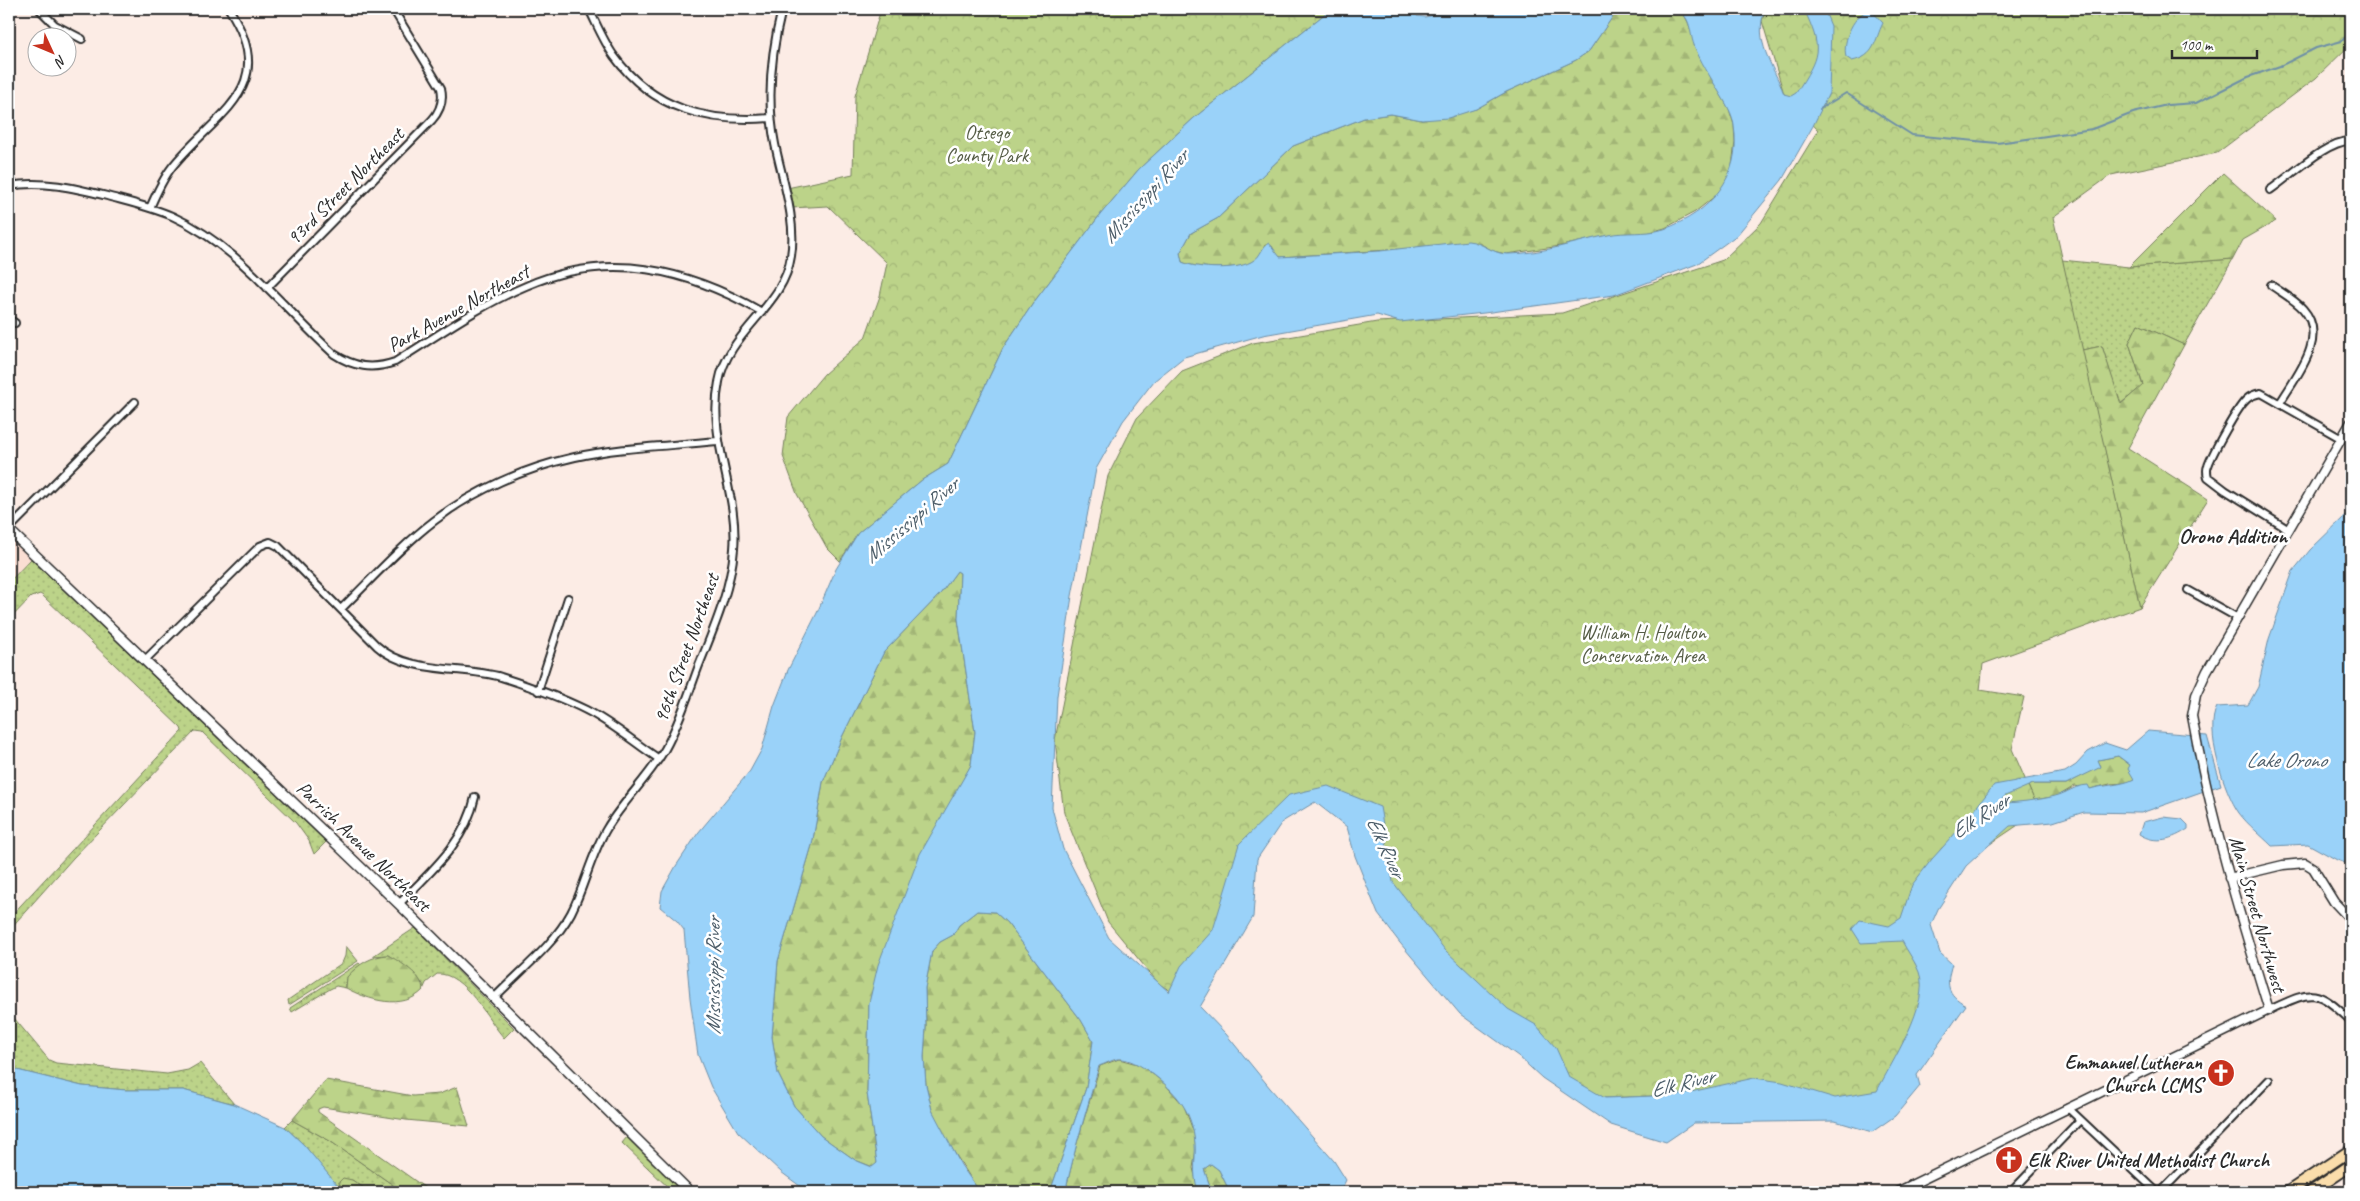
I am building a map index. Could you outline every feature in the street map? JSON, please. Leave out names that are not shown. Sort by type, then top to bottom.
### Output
[{"type":"highway","points":[[2288,1192],[2351,1150]]},
{"type":"highway","points":[[2310,1192],[2351,1165]]},
{"type":"main road","name":"Parrish Avenue Northeast","points":[[9,530],[399,904],[690,1192]]},
{"type":"street","points":[[39,9],[55,25],[82,39]]},
{"type":"street","points":[[150,208],[160,184],[173,166],[229,107],[244,84],[248,63],[246,42],[229,9]]},
{"type":"street","name":"93rd Street Northeast","points":[[268,288],[432,120],[442,104],[441,88],[393,9]]},
{"type":"street","points":[[589,9],[614,57],[635,80],[655,96],[686,111],[709,118],[736,120],[771,118]]},
{"type":"street","name":"96th Street Northeast","points":[[494,998],[564,925],[578,899],[603,835],[622,806],[659,759],[679,719],[719,613],[730,575],[735,524],[718,440],[717,395],[720,374],[730,352],[785,279],[791,258],[792,242],[771,118],[771,64],[782,9]]},
{"type":"street","points":[[2270,190],[2289,178],[2322,150],[2341,141],[2351,141]]},
{"type":"street","name":"Park Avenue Northeast","points":[[9,186],[50,184],[92,192],[150,208],[174,217],[207,236],[232,256],[268,288],[334,354],[354,364],[374,367],[394,362],[490,304],[525,286],[551,277],[580,271],[639,269],[676,274],[713,287],[762,312]]},
{"type":"street","points":[[2271,285],[2301,307],[2311,322],[2313,334],[2309,353],[2280,403]]},
{"type":"street","points":[[2289,530],[2209,479],[2206,471],[2209,462],[2242,404],[2253,395],[2261,393],[2342,439]]},
{"type":"street","points":[[9,530],[135,402]]},
{"type":"street","name":"Main Street Northwest","points":[[1896,1192],[2269,1010],[2230,878],[2210,800],[2192,716],[2196,695],[2351,422]]},
{"type":"street","points":[[340,609],[422,531],[448,511],[489,488],[539,468],[575,457],[718,440]]},
{"type":"street","points":[[145,660],[260,546],[270,542],[278,546],[380,648],[391,656],[417,664],[478,672],[538,691],[588,711],[659,759]]},
{"type":"street","points":[[2188,590],[2238,618]]},
{"type":"street","points":[[538,691],[568,598]]},
{"type":"street","points":[[399,904],[439,863],[457,841],[472,813],[475,797]]},
{"type":"street","points":[[2230,878],[2283,865],[2305,863],[2313,868],[2334,902],[2351,920]]},
{"type":"street","points":[[2269,1010],[2302,996],[2314,994],[2326,998],[2351,1021]]},
{"type":"street","points":[[2068,1108],[2159,1192],[2269,1080]]},
{"type":"street","points":[[2010,1192],[2080,1120]]},
{"type":"shaded area","points":[[9,537],[31,559],[9,582]]},
{"type":"green space","name":"Otsego County Park","points":[[881,9],[1331,9],[1194,118],[1139,169],[1100,215],[1034,302],[1003,348],[948,464],[922,480],[858,533],[840,561],[827,548],[797,494],[783,456],[788,417],[824,374],[865,338],[880,296],[887,263],[828,206],[791,208],[787,188],[853,174],[855,96]]},
{"type":"green space","points":[[1618,9],[1677,9],[1682,13],[1688,23],[1697,50],[1729,109],[1734,125],[1735,142],[1731,174],[1719,193],[1695,212],[1665,228],[1643,234],[1610,235],[1561,246],[1506,254],[1493,251],[1481,244],[1280,257],[1272,246],[1265,245],[1261,254],[1254,261],[1239,266],[1218,268],[1182,262],[1180,253],[1191,233],[1218,218],[1293,146],[1364,118],[1391,114],[1422,120],[1476,109],[1506,92],[1576,60],[1589,51]]},
{"type":"green space","name":"William H. Houlton Conservation Area","points":[[1766,9],[2351,9],[2351,44],[2316,78],[2217,153],[2111,175],[2053,217],[2140,607],[1983,664],[1980,690],[2024,697],[2012,749],[2039,811],[1947,873],[1915,915],[1933,988],[1871,1115],[1694,1092],[1677,1095],[1605,1098],[1562,1087],[1408,932],[1349,814],[1315,798],[1280,819],[1243,856],[1187,1001],[1159,984],[1108,922],[1064,813],[1055,740],[1108,476],[1137,418],[1182,371],[1253,343],[1377,322],[1562,313],[1723,260],[1761,223],[1818,130],[1784,94],[1762,21]]},
{"type":"green space","points":[[2223,173],[2276,221],[2243,240],[2233,259],[2129,267]]},
{"type":"green space","points":[[2233,259],[2184,345],[2138,324],[2129,343],[2143,386],[2120,404],[2102,346],[2082,350],[2062,260],[2129,267]]},
{"type":"green space","points":[[2138,324],[2184,345],[2128,448],[2208,499],[2140,607],[2082,350],[2102,346],[2121,404],[2143,385],[2129,343]]},
{"type":"green space","points":[[31,559],[326,842],[314,854],[309,841],[296,823],[202,732],[195,731],[73,858],[9,930],[9,918],[182,731],[40,594],[31,597],[9,620],[9,582]]},
{"type":"green space","points":[[957,571],[960,573],[958,619],[975,732],[971,765],[946,811],[869,1003],[867,1093],[877,1163],[873,1167],[855,1160],[821,1136],[794,1106],[778,1074],[772,1037],[778,961],[812,845],[823,782],[842,737],[884,652],[940,594]]},
{"type":"green space","points":[[2118,756],[2130,765],[2134,779],[2128,783],[2110,784],[2090,789],[2075,786],[2058,796],[2034,800],[2028,786],[2033,784],[2066,784],[2101,766],[2097,760]]},
{"type":"green space","points":[[977,911],[995,912],[1007,923],[1081,1020],[1093,1041],[1086,1088],[1050,1192],[984,1192],[977,1188],[942,1133],[932,1110],[926,1085],[924,1057],[926,1027],[925,988],[932,951],[940,942],[953,935],[959,925]]},
{"type":"green space","points":[[415,928],[514,1028],[504,1038],[475,999],[457,981],[447,975],[437,974],[426,983],[423,990],[423,984],[388,955],[373,956]]},
{"type":"green space","points":[[346,946],[358,961],[289,1005],[288,1000],[342,963]]},
{"type":"green space","points":[[388,955],[415,974],[422,984],[423,990],[406,1000],[396,1002],[364,996],[346,988],[347,977],[356,968],[371,959]]},
{"type":"green space","points":[[359,963],[361,965],[348,977],[346,988],[336,986],[292,1012],[290,1008]]},
{"type":"green space","points":[[9,1012],[49,1060],[56,1063],[167,1074],[188,1070],[200,1063],[234,1104],[183,1090],[126,1090],[82,1086],[9,1068]]},
{"type":"green space","points":[[1119,1059],[1141,1065],[1164,1083],[1184,1106],[1194,1133],[1196,1149],[1193,1168],[1199,1192],[1069,1192],[1067,1184],[1077,1143],[1100,1066]]},
{"type":"green space","points":[[326,1080],[413,1096],[439,1094],[457,1087],[469,1126],[406,1120],[323,1107],[318,1109],[318,1112],[431,1192],[403,1192],[330,1141],[292,1120]]},
{"type":"green space","points":[[292,1120],[330,1141],[403,1192],[370,1192],[352,1180],[339,1182],[340,1190],[304,1145],[285,1127]]},
{"type":"green space","points":[[627,1137],[684,1192],[673,1192],[622,1143]]},
{"type":"green space","points":[[1211,1164],[1219,1170],[1230,1192],[1212,1192],[1204,1169]]},
{"type":"green space","points":[[343,1178],[352,1180],[370,1192],[343,1192],[339,1182]]},
{"type":"water","points":[[1331,9],[1418,9],[1417,16],[1425,17],[1461,9],[1618,9],[1589,51],[1576,60],[1506,92],[1476,109],[1448,118],[1422,120],[1391,114],[1364,118],[1293,146],[1218,218],[1191,233],[1180,253],[1182,262],[1218,268],[1248,264],[1269,243],[1280,257],[1380,251],[1468,241],[1507,254],[1532,252],[1608,235],[1664,229],[1681,222],[1695,213],[1719,191],[1733,161],[1735,144],[1732,117],[1696,50],[1688,21],[1677,9],[1728,9],[1734,13],[1738,9],[1765,9],[1761,32],[1766,53],[1784,94],[1791,96],[1796,93],[1810,70],[1816,52],[1814,34],[1804,9],[1824,9],[1831,26],[1829,93],[1813,126],[1782,180],[1737,235],[1697,264],[1614,295],[1484,313],[1400,322],[1377,315],[1263,335],[1184,357],[1154,381],[1123,421],[1096,469],[1072,596],[1057,696],[1052,808],[1063,849],[1109,938],[1169,992],[1181,966],[1213,930],[1239,844],[1289,795],[1328,786],[1380,807],[1393,882],[1445,950],[1508,1009],[1536,1025],[1556,1048],[1569,1077],[1605,1098],[1677,1095],[1754,1078],[1782,1082],[1835,1098],[1877,1091],[1900,1049],[1915,1016],[1921,985],[1919,972],[1902,941],[1861,943],[1852,929],[1860,920],[1889,926],[1901,918],[1912,885],[1994,785],[2065,772],[2076,765],[2088,752],[2105,743],[2126,750],[2148,731],[2207,736],[2221,785],[2141,813],[2084,812],[2053,822],[2010,826],[1966,866],[1938,909],[1931,925],[1940,953],[1952,964],[1949,988],[1959,1001],[1966,1005],[1917,1075],[1920,1086],[1895,1116],[1872,1132],[1835,1121],[1694,1123],[1666,1142],[1611,1125],[1542,1078],[1518,1056],[1460,1014],[1378,914],[1355,856],[1347,827],[1315,802],[1282,822],[1257,859],[1253,917],[1200,1007],[1226,1034],[1334,1161],[1346,1180],[1341,1190],[1343,1192],[1230,1192],[1219,1170],[1211,1164],[1204,1169],[1212,1192],[1199,1192],[1195,1178],[1195,1143],[1192,1125],[1184,1107],[1173,1092],[1145,1068],[1135,1063],[1117,1059],[1099,1066],[1067,1184],[1069,1192],[1050,1192],[1086,1088],[1093,1041],[1081,1020],[1007,923],[995,912],[977,911],[959,925],[953,935],[940,942],[932,951],[925,988],[926,1027],[924,1057],[926,1085],[932,1110],[961,1165],[977,1188],[984,1192],[808,1192],[781,1172],[738,1132],[711,1087],[698,1055],[690,998],[684,930],[677,921],[660,907],[662,891],[698,833],[750,771],[762,749],[774,706],[788,670],[817,613],[836,569],[858,533],[922,480],[948,464],[1003,348],[1034,302],[1100,215],[1139,169],[1194,118]],"holes":[[[957,571],[960,573],[958,619],[975,732],[971,765],[920,854],[878,965],[869,1003],[867,1093],[877,1163],[872,1167],[855,1160],[821,1136],[794,1106],[778,1074],[772,1037],[778,961],[812,845],[823,782],[842,737],[884,652],[940,594]],[[2118,756],[2130,765],[2128,769],[2134,779],[2125,783],[2090,789],[2088,785],[2083,786],[2060,795],[2041,799],[1997,804],[2005,796],[2033,784],[2066,784],[2101,767],[2098,760]]]},
{"type":"water","points":[[1871,10],[1883,23],[1876,42],[1870,52],[1860,59],[1852,61],[1846,57],[1845,50],[1848,36],[1859,16]]},
{"type":"water","name":"Lake Orono","points":[[2351,507],[2351,865],[2337,860],[2308,844],[2272,846],[2250,826],[2239,813],[2227,791],[2214,745],[2213,730],[2217,707],[2248,705],[2258,687],[2269,639],[2293,571],[2310,550],[2345,516]]},
{"type":"water","points":[[2163,817],[2182,819],[2188,825],[2188,829],[2176,836],[2158,840],[2139,834],[2143,822]]},
{"type":"water","points":[[9,1068],[82,1086],[126,1090],[183,1090],[234,1104],[285,1127],[304,1145],[343,1192],[9,1192]]},
{"type":"waterway","points":[[1820,109],[1846,93],[1912,135],[1997,143],[2027,139],[2092,129],[2133,113],[2167,105],[2196,103],[2248,77],[2280,66],[2316,48],[2342,41],[2351,31]]},
{"type":"place","name":"Emmanuel Lutheran Church LCMS","points":[[2221,1073]]},
{"type":"place","name":"Elk River United Methodist Church","points":[[2009,1160]]},
{"type":"district","name":"Orono Addition","points":[[2233,536]]},
{"type":"water label","name":"Mississippi River","points":[[1145,196]]},
{"type":"water label","name":"Mississippi River","points":[[911,520]]},
{"type":"water label","name":"Elk River","points":[[1980,816]]},
{"type":"water label","name":"Elk River","points":[[1386,847]]},
{"type":"water label","name":"Mississippi River","points":[[713,976]]},
{"type":"water label","name":"Elk River","points":[[1682,1083]]}]
